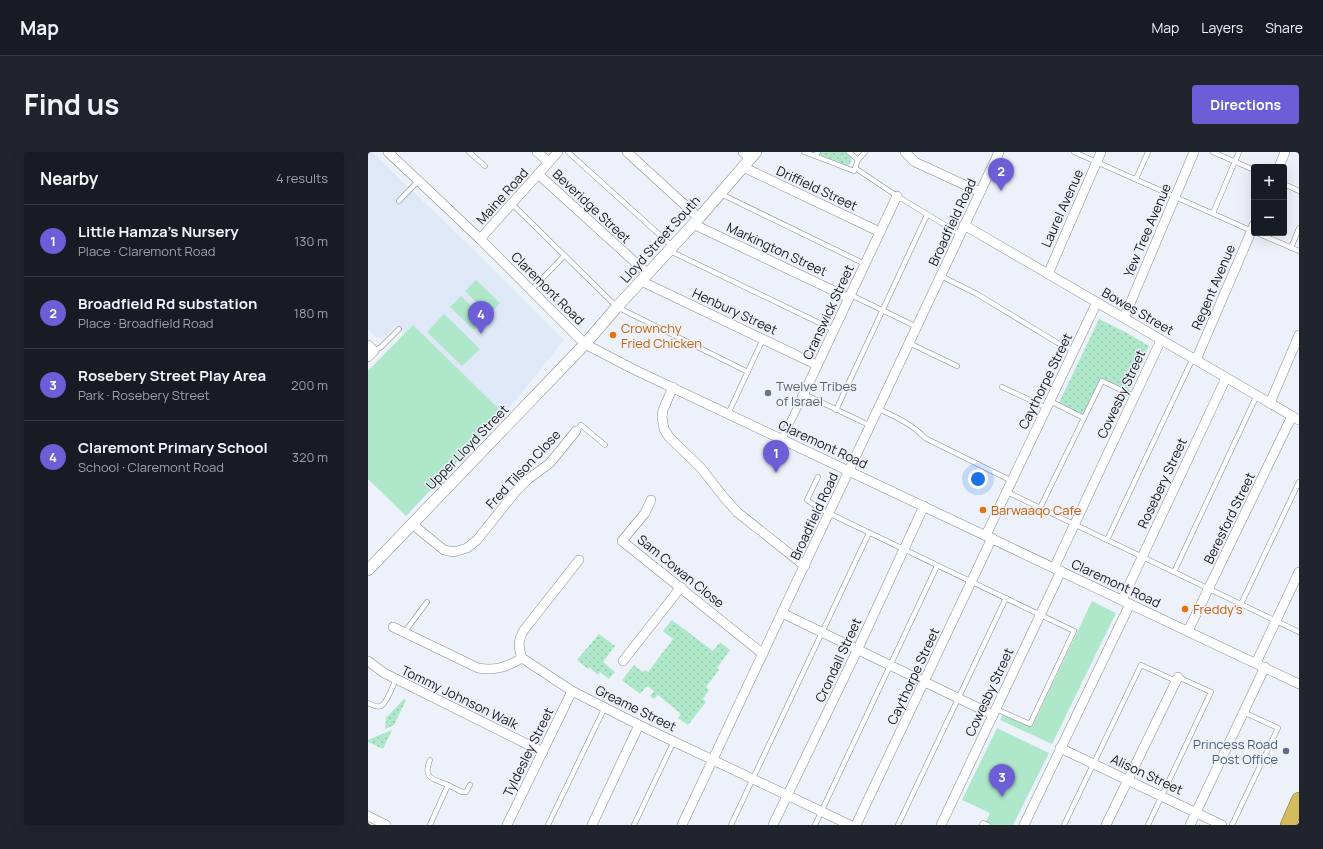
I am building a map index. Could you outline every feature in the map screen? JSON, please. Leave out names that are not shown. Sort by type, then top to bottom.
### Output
[{"type":"highway","points":[[1288,825],[1299,800]]},
{"type":"street","name":"Claremont Road","points":[[388,152],[480,239],[586,344],[634,369],[782,440],[850,470],[1299,684]]},
{"type":"street","points":[[537,152],[549,162]]},
{"type":"street","name":"Maine Road","points":[[480,239],[558,152]]},
{"type":"street","name":"Markington Street","points":[[626,152],[696,221],[850,297]]},
{"type":"street","points":[[905,152],[915,162],[980,192]]},
{"type":"street","name":"Broadfield Road","points":[[682,825],[999,152]]},
{"type":"street","name":"Laurel Avenue","points":[[1048,274],[1101,152]]},
{"type":"street","name":"Yew Tree Avenue","points":[[1124,318],[1194,152]]},
{"type":"street","points":[[1280,164],[1285,152]]},
{"type":"street","name":"Lloyd Street South","points":[[586,344],[617,307],[743,167],[750,154]]},
{"type":"street","name":"Driffield Street","points":[[743,167],[880,232]]},
{"type":"street","name":"Beveridge Street","points":[[538,174],[644,277]]},
{"type":"street","name":"Cranswick Street","points":[[782,440],[897,196]]},
{"type":"street","name":"Bowes Street","points":[[962,229],[1048,274],[1296,418]]},
{"type":"street","name":"Regent Avenue","points":[[1194,359],[1251,236]]},
{"type":"street","name":"Henbury Street","points":[[644,277],[763,339],[817,365]]},
{"type":"street","name":"Caythorpe Street","points":[[856,825],[971,582],[1007,492],[1097,302]]},
{"type":"street","points":[[1270,403],[1299,335]]},
{"type":"street","name":"Cowesby Street","points":[[941,825],[1040,615],[1074,524],[1161,340]]},
{"type":"street","name":"Upper Lloyd Street","points":[[368,570],[586,344]]},
{"type":"street","name":"Rosebery Street","points":[[1024,825],[1126,602],[1142,557],[1226,378]]},
{"type":"street","points":[[673,387],[663,410],[662,417],[664,428],[669,437],[701,468],[737,512],[805,566]]},
{"type":"street","name":"Beresford Street","points":[[1188,631],[1296,418]]},
{"type":"street","name":"Fred Tilson Close","points":[[412,524],[444,550],[454,552],[467,548],[477,540],[517,490],[550,463],[576,431]]},
{"type":"street","name":"Sam Cowan Close","points":[[651,500],[645,513],[622,540],[763,654]]},
{"type":"street","name":"Crondall Street","points":[[774,825],[924,506]]},
{"type":"street","points":[[393,627],[478,668],[489,670],[500,669],[522,658],[518,649],[520,637],[524,630],[580,560]]},
{"type":"street","points":[[1190,825],[1243,712],[1276,621],[1299,572]]},
{"type":"street","points":[[623,661],[681,587]]},
{"type":"street","points":[[782,613],[958,698],[995,712]]},
{"type":"street","name":"Greame Street","points":[[522,658],[572,691],[639,725],[850,825]]},
{"type":"street","name":"Tommy Johnson Walk","points":[[368,662],[378,670],[543,752]]},
{"type":"street","points":[[1106,825],[1177,679]]},
{"type":"street","name":"Tyldesley Street","points":[[507,825],[572,691]]},
{"type":"street","points":[[592,825],[639,725]]},
{"type":"street","name":"Alison Street","points":[[1060,748],[1222,825]]},
{"type":"street","points":[[368,816],[386,825]]},
{"type":"lane","points":[[468,152],[484,166]]},
{"type":"lane","points":[[568,152],[670,248],[834,330]]},
{"type":"lane","points":[[804,152],[816,154],[854,171],[858,160],[865,152]]},
{"type":"lane","points":[[849,152],[858,160]]},
{"type":"lane","points":[[1074,152],[1251,229]]},
{"type":"lane","points":[[1136,179],[1148,152]]},
{"type":"lane","points":[[1213,152],[1251,169]]},
{"type":"lane","points":[[1213,213],[1239,152]]},
{"type":"lane","points":[[855,168],[927,215],[962,229]]},
{"type":"lane","points":[[399,201],[418,182]]},
{"type":"lane","points":[[1287,185],[1299,190]]},
{"type":"lane","points":[[719,193],[865,264]]},
{"type":"lane","points":[[512,204],[617,307],[748,372]]},
{"type":"lane","points":[[836,410],[927,215]]},
{"type":"lane","points":[[1291,248],[1299,228]]},
{"type":"lane","points":[[1266,236],[1299,251]]},
{"type":"lane","points":[[531,290],[564,256]]},
{"type":"lane","points":[[940,276],[977,294],[1056,342],[1074,351]]},
{"type":"lane","points":[[850,297],[917,326]]},
{"type":"lane","points":[[370,351],[381,347],[399,329]]},
{"type":"lane","points":[[728,414],[763,339]]},
{"type":"lane","points":[[909,343],[957,366]]},
{"type":"lane","points":[[1106,540],[1194,359]]},
{"type":"lane","points":[[1040,508],[1102,381],[1134,396]]},
{"type":"lane","points":[[1002,387],[1084,418]]},
{"type":"lane","points":[[804,394],[871,426]]},
{"type":"lane","points":[[1174,572],[1257,396]]},
{"type":"lane","points":[[879,409],[904,420],[925,438],[1012,481]]},
{"type":"lane","points":[[576,431],[581,425],[605,445]]},
{"type":"lane","points":[[818,477],[807,500],[829,514],[1074,631],[1030,724],[995,712]]},
{"type":"lane","points":[[1241,604],[1299,482]]},
{"type":"lane","points":[[1007,492],[1299,632]]},
{"type":"lane","points":[[731,825],[869,533]]},
{"type":"lane","points":[[815,825],[938,566]]},
{"type":"lane","points":[[898,825],[1006,598]]},
{"type":"lane","points":[[404,633],[427,602]]},
{"type":"lane","points":[[1064,825],[1141,665],[1211,692],[1148,825]]},
{"type":"lane","points":[[368,703],[377,707],[381,706],[385,702],[396,679]]},
{"type":"lane","points":[[548,825],[605,707]]},
{"type":"lane","points":[[1232,825],[1278,728],[1243,712]]},
{"type":"lane","points":[[634,825],[674,741]]},
{"type":"lane","points":[[430,760],[427,768],[427,774],[431,778],[462,792],[466,792],[470,785]]},
{"type":"lane","points":[[430,825],[448,785]]},
{"type":"lane","points":[[982,825],[983,823],[988,825]]},
{"type":"shaded area","points":[[368,152],[372,152],[476,252],[564,340],[515,401],[406,516],[368,479],[368,371],[404,334],[395,325],[385,337],[380,338],[376,337],[368,330]]},
{"type":"green space","points":[[819,152],[846,152],[852,158],[849,166],[820,155]]},
{"type":"green space","points":[[476,280],[500,303],[489,315],[465,291]]},
{"type":"green space","points":[[461,296],[485,319],[474,330],[450,307]]},
{"type":"green space","points":[[444,314],[480,349],[462,366],[427,332]]},
{"type":"green space","points":[[1099,319],[1149,346],[1128,391],[1101,378],[1083,415],[1059,403]]},
{"type":"green space","points":[[413,325],[503,413],[406,516],[368,479],[368,371]]},
{"type":"green space","points":[[1092,601],[1116,613],[1052,744],[1000,720],[1003,714],[1032,727]]},
{"type":"green space","points":[[672,620],[713,651],[720,642],[730,650],[717,668],[719,670],[706,687],[709,690],[703,699],[706,702],[688,725],[678,718],[681,714],[658,695],[654,699],[650,696],[654,691],[647,686],[640,694],[622,680],[634,665],[643,672],[645,670],[648,672],[673,639],[663,631]]},
{"type":"green space","points":[[599,634],[615,646],[603,662],[615,672],[609,679],[600,672],[598,675],[577,660]]},
{"type":"green space","points":[[404,699],[406,700],[394,725],[385,729],[386,718]]},
{"type":"green space","points":[[997,728],[1049,753],[1013,825],[992,825],[986,822],[990,813],[962,800]]},
{"type":"green space","points":[[392,730],[383,749],[368,742],[368,740]]},
{"type":"place","name":"Broadfield Rd substation","points":[[1001,191]]},
{"type":"place","name":"Claremont Primary School","points":[[481,334]]},
{"type":"place","name":"Crownchy Fried Chicken","points":[[613,335]]},
{"type":"place","name":"Twelve Tribes of Israel","points":[[768,393]]},
{"type":"place","name":"Little Hamza's Nursery","points":[[776,473]]},
{"type":"place","name":"Barwaaqo Cafe","points":[[983,510]]},
{"type":"place","name":"Freddy's","points":[[1185,609]]},
{"type":"place","name":"Princess Road Post Office","points":[[1286,751]]},
{"type":"place","name":"Rosebery Street Play Area","points":[[1002,797]]}]
